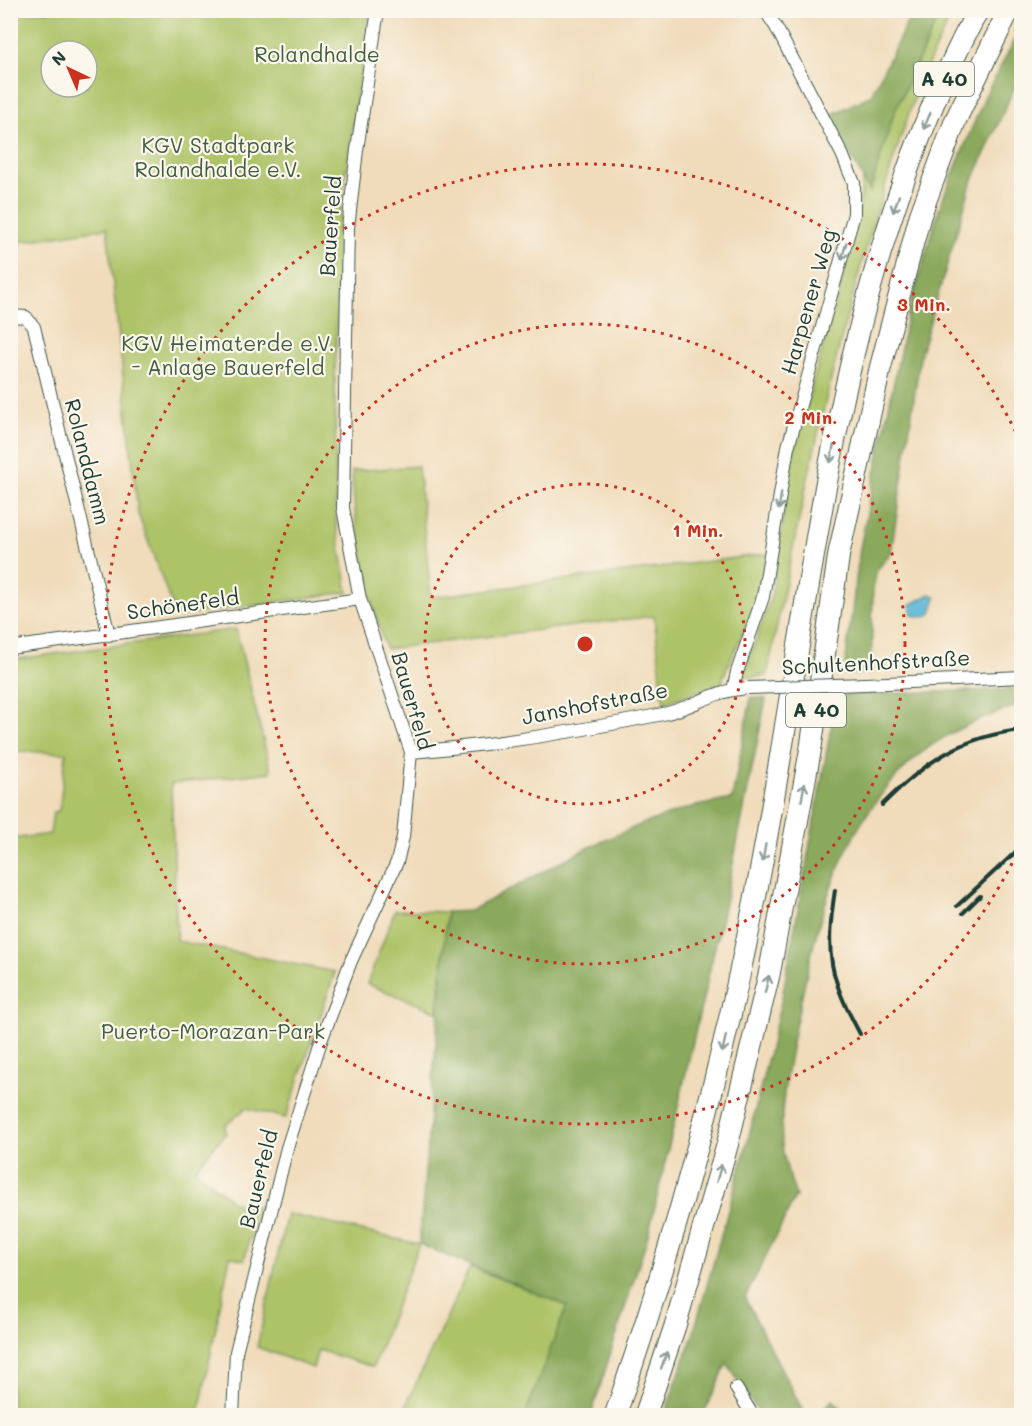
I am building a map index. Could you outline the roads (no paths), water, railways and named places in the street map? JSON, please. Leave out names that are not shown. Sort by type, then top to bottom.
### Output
[{"type":"highway","name":"A 40","points":[[615,1416],[650,1314],[692,1172],[723,1053],[764,856],[813,556],[849,369],[884,240],[915,149],[954,55],[978,10]]},
{"type":"highway","name":"A 40","points":[[645,1416],[675,1326],[727,1146],[769,975],[811,747],[839,553],[920,216],[956,119],[1009,10]]},
{"type":"street","name":"Bauerfeld","points":[[232,1416],[236,1352],[287,1148],[321,1041],[351,961],[401,849],[411,752],[360,599],[344,508],[346,265],[357,150],[378,10]]},
{"type":"street","name":"Harpener Weg","points":[[733,690],[764,597],[788,447],[854,214],[854,183],[842,154],[765,10]]},
{"type":"street","name":"Rolanddamm","points":[[10,316],[26,317],[34,327],[109,635]]},
{"type":"street","name":"Schönefeld","points":[[10,648],[360,599]]},
{"type":"street","name":"Schultenhofstraße","points":[[733,690],[1022,677]]},
{"type":"street","name":"Janshofstraße","points":[[411,752],[461,748],[667,714],[711,695],[733,690]]},
{"type":"street","points":[[736,1388],[753,1416]]},
{"type":"water","points":[[930,594],[936,597],[931,613],[925,617],[912,615],[910,605]]},
{"type":"railway","points":[[882,805],[913,776],[945,754],[980,738],[1022,730]]},
{"type":"railway","points":[[957,906],[1022,846]]},
{"type":"railway","points":[[835,890],[830,932],[832,965],[842,996],[860,1034]]},
{"type":"railway","points":[[963,913],[980,896]]},
{"type":"park label","name":"Rolandhalde","points":[[317,55]]},
{"type":"park label","name":"KGV Stadtpark Rolandhalde e.V.","points":[[218,158]]},
{"type":"park label","name":"KGV Heimaterde e.V. - Anlage Bauerfeld","points":[[228,356]]},
{"type":"park label","name":"Puerto-Morazan-Park","points":[[213,1032]]}]
